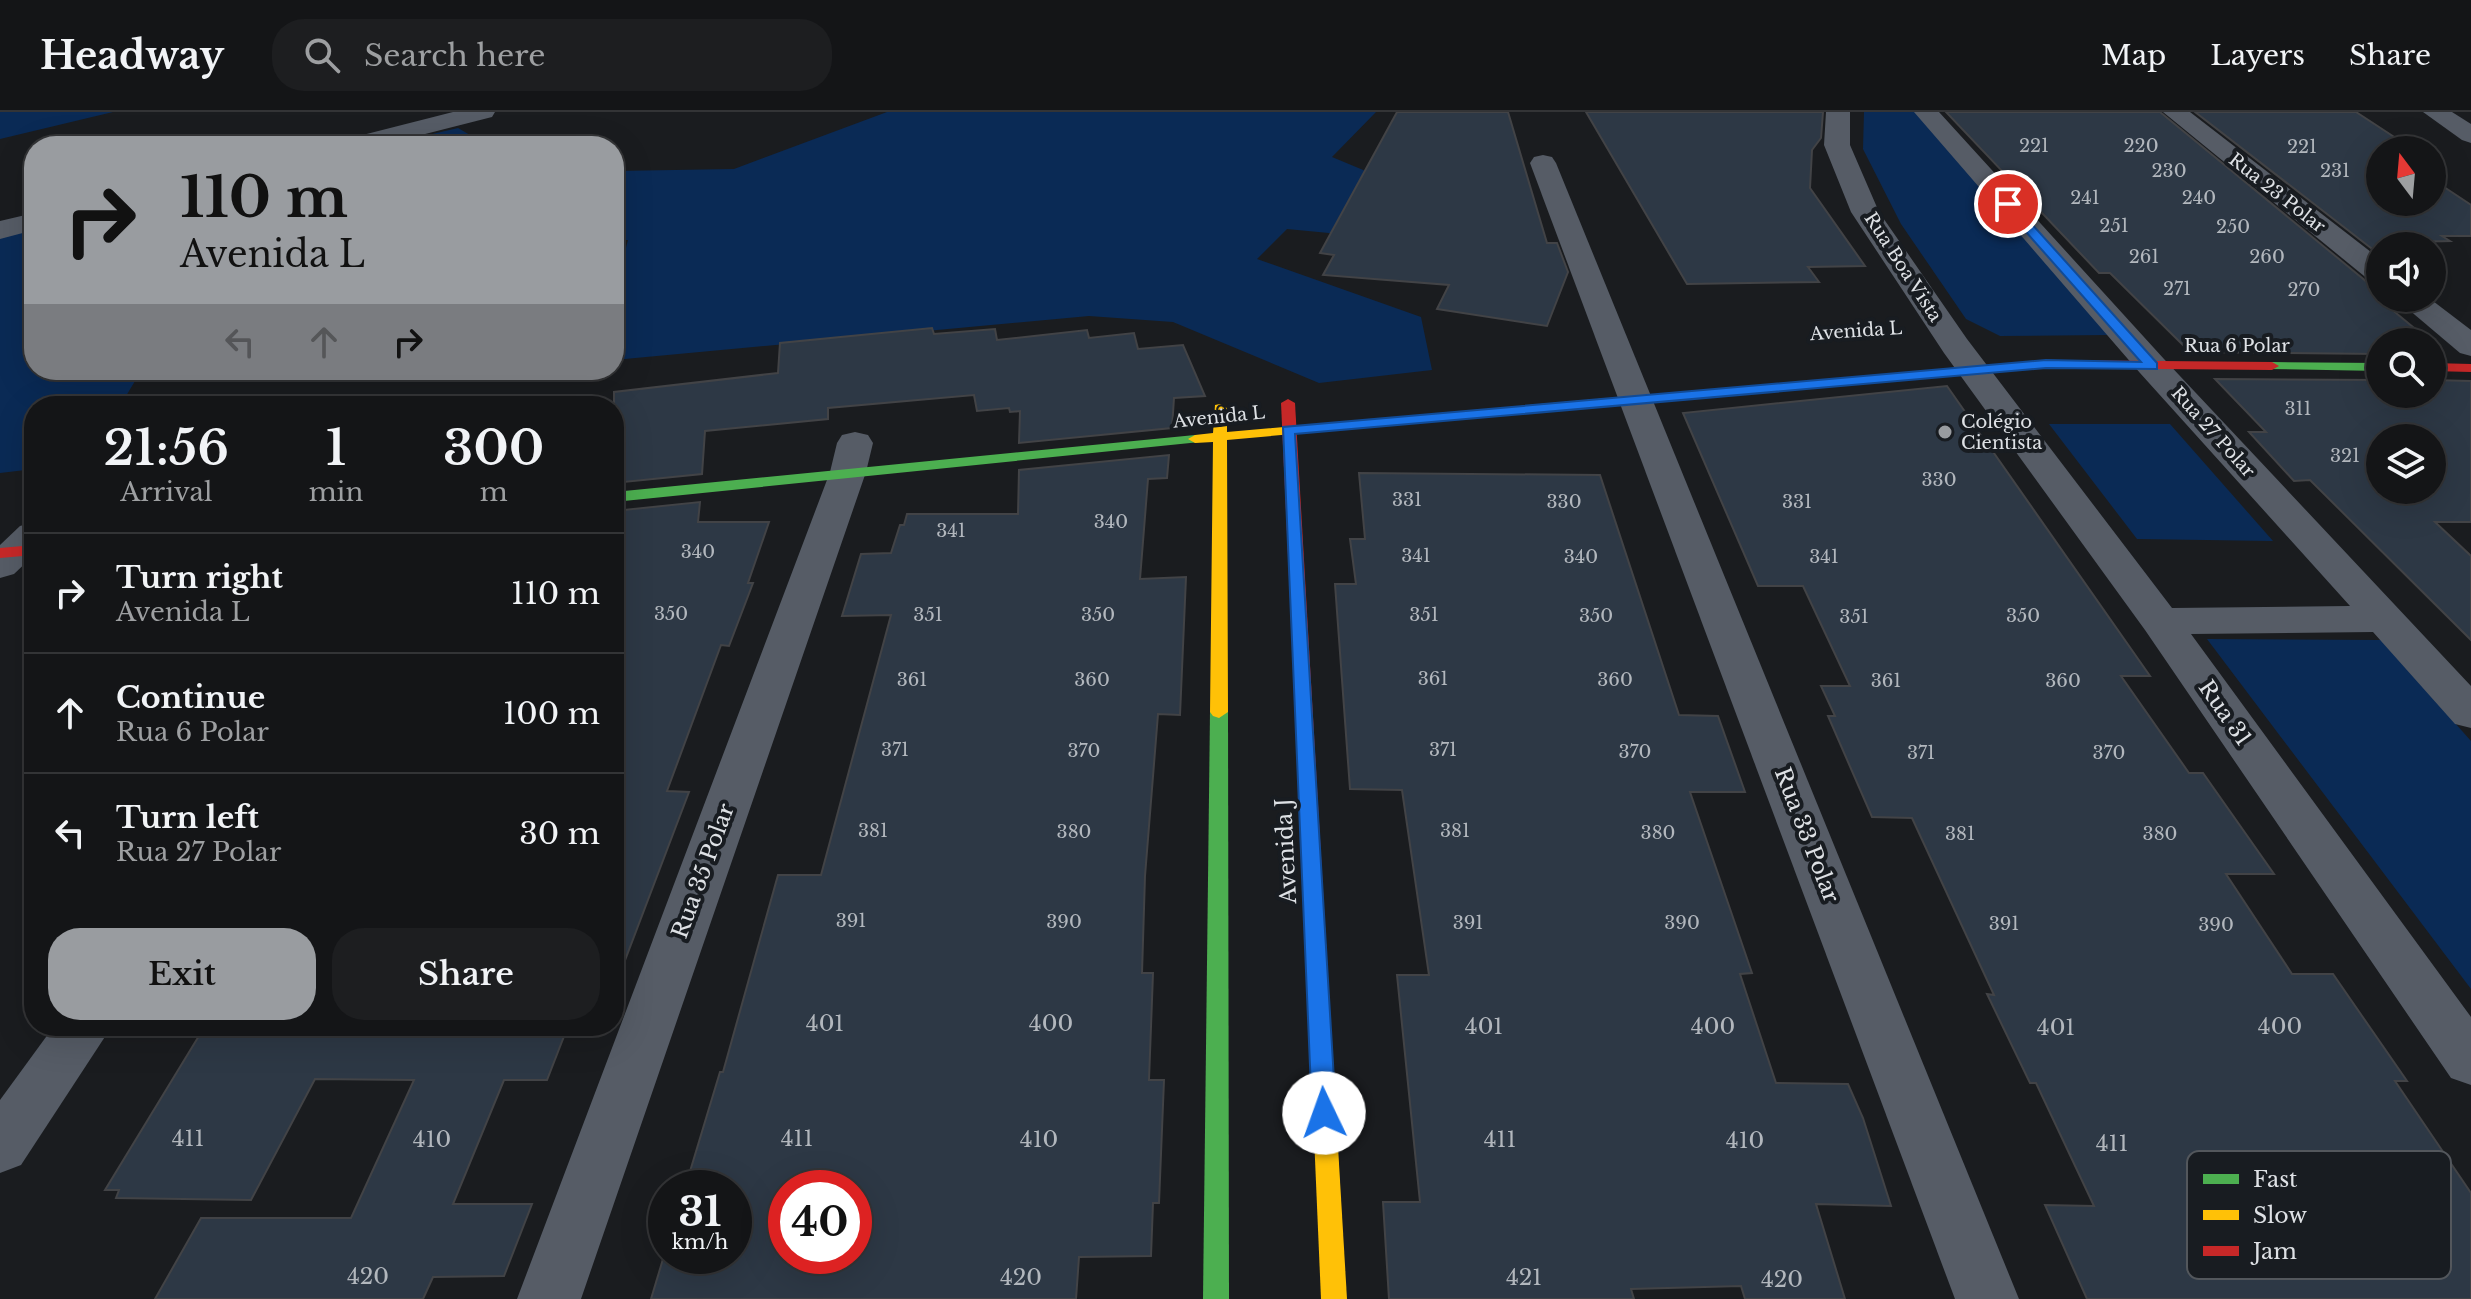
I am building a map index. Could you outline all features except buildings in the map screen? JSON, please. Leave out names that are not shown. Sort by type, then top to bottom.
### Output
[{"type":"street","points":[[388,136],[483,112]]},
{"type":"street","name":"Rua Boa Vista","points":[[1838,112],[1837,145],[1865,212],[1952,355]]},
{"type":"street","name":"Rua 27 Polar","points":[[1926,112],[2152,366],[2471,713]]},
{"type":"street","name":"Rua 23 Polar","points":[[2175,112],[2366,263]]},
{"type":"street","points":[[2435,112],[2471,135]]},
{"type":"street","name":"Rua 33 Polar","points":[[1543,163],[1987,1299]]},
{"type":"street","points":[[0,230],[24,224]]},
{"type":"street","points":[[2428,312],[2471,346]]},
{"type":"street","name":"Rua 6 Polar","points":[[1952,355],[2046,364]]},
{"type":"street","name":"Rua 6 Polar","points":[[1952,355],[2046,364],[2366,367]]},
{"type":"street","name":"Avenida L","points":[[624,495],[854,450],[1222,437],[1288,430],[1628,379],[1952,355]]},
{"type":"street","name":"Rua 31","points":[[1952,355],[2160,621],[2471,1061]]},
{"type":"street","points":[[2446,367],[2471,368]]},
{"type":"street","name":"Avenida J","points":[[1289,401],[1288,430],[1334,1299]]},
{"type":"street","points":[[1216,1299],[1222,437],[1219,408]]},
{"type":"street","name":"Rua 35 Polar","points":[[549,1299],[854,450]]},
{"type":"street","points":[[2160,621],[2384,619]]},
{"type":"street","points":[[0,1147],[78,1036]]},
{"type":"shaded area","points":[[0,112],[113,112],[0,139]]},
{"type":"shaded area","points":[[887,112],[1376,112],[1332,157],[1380,177],[1350,235],[1287,229],[1257,259],[1421,317],[1432,370],[1319,383],[1173,322],[1089,316],[624,359],[624,255],[628,240],[624,240],[624,171],[734,169]]},
{"type":"shaded area","points":[[1864,112],[1916,112],[2109,335],[2000,336],[1966,319],[1901,224],[1863,149]]},
{"type":"shaded area","points":[[458,128],[472,136],[424,136]]},
{"type":"shaded area","points":[[24,228],[24,380],[142,380],[135,381],[126,396],[24,396],[24,470],[0,473],[0,234]]},
{"type":"shaded area","points":[[2049,424],[2170,424],[2273,541],[2137,539]]},
{"type":"shaded area","points":[[2207,639],[2381,640],[2471,741],[2471,989]]},
{"type":"traffic: fast","points":[[2272,366],[2366,367]]},
{"type":"traffic: fast","points":[[624,496],[1195,439]]},
{"type":"traffic: fast","points":[[1216,1299],[1219,712]]},
{"type":"traffic: slow","points":[[1195,439],[1609,402]]},
{"type":"traffic: slow","points":[[1219,712],[1220,408]]},
{"type":"traffic: slow","points":[[1315,926],[1334,1299]]},
{"type":"traffic: jam","points":[[1609,402],[2046,364],[2272,366]]},
{"type":"traffic: jam","points":[[2446,367],[2471,368]]},
{"type":"traffic: jam","points":[[1288,403],[1315,926]]},
{"type":"traffic: jam","points":[[0,553],[24,551]]},
{"type":"place","name":"Colégio Cientista","points":[[1945,432]]},
{"type":"route","points":[[1324,1113],[1288,430],[2046,364],[2152,366],[2008,204]]}]
